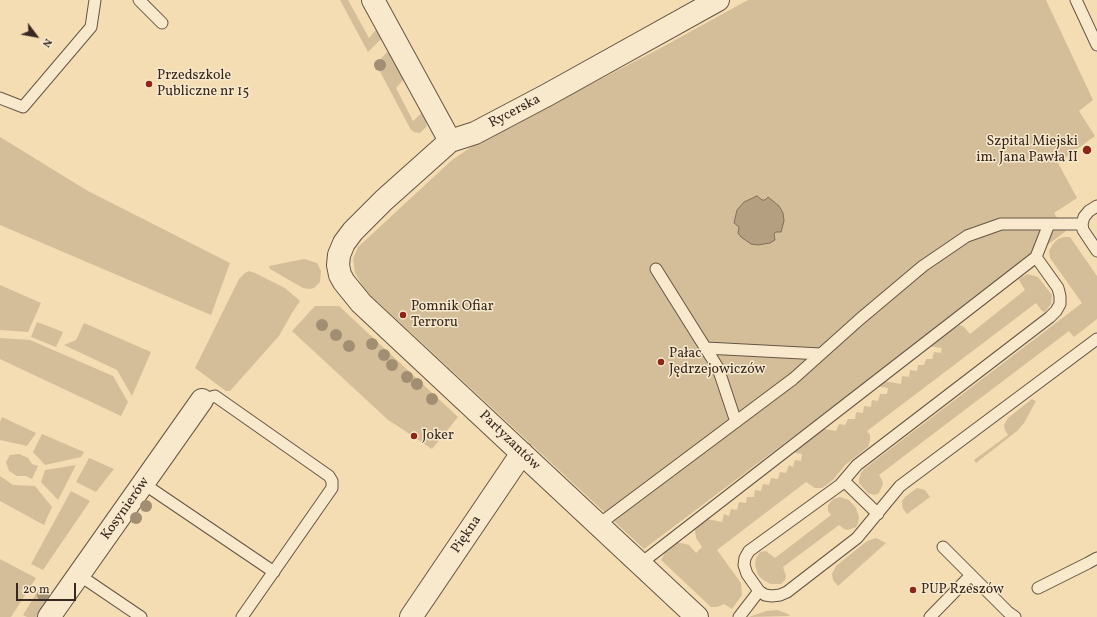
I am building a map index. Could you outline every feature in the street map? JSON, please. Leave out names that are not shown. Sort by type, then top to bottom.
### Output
[{"type":"street","points":[[373,0],[450,141]]},
{"type":"street","name":"Rycerska","points":[[339,255],[344,243],[353,231],[394,190],[450,141],[475,133],[718,0]]},
{"type":"street","name":"Partyzantów","points":[[339,255],[338,265],[340,275],[361,303],[697,617]]},
{"type":"street","name":"Kosynierów","points":[[49,617],[202,400]]},
{"type":"street","name":"Piękna","points":[[411,617],[522,453]]},
{"type":"lane","points":[[0,98],[23,106],[91,27],[94,0]]},
{"type":"lane","points":[[139,0],[162,23]]},
{"type":"lane","points":[[1076,0],[1097,45]]},
{"type":"lane","points":[[1097,206],[1089,211],[1084,217],[1082,224],[1083,230],[1097,251]]},
{"type":"lane","points":[[598,525],[793,379],[923,266],[967,236],[1001,224],[1082,224]]},
{"type":"lane","points":[[640,564],[1036,257],[1049,224]]},
{"type":"lane","points":[[1036,257],[1058,288],[1060,304],[1056,311],[857,465],[840,485],[749,551],[745,558],[744,565],[747,574],[759,591],[765,595],[772,596],[780,596],[787,592],[857,538],[900,486],[1097,339]]},
{"type":"lane","points":[[656,269],[718,368],[736,422]]},
{"type":"lane","points":[[706,348],[821,354]]},
{"type":"lane","points":[[202,400],[215,396],[330,476],[332,481],[332,488],[242,617]]},
{"type":"lane","points":[[844,481],[878,514]]},
{"type":"lane","points":[[144,484],[274,572]]},
{"type":"lane","points":[[943,547],[1008,612],[1015,617]]},
{"type":"lane","points":[[1038,588],[1097,558]]},
{"type":"lane","points":[[79,575],[141,617]]},
{"type":"lane","points":[[930,617],[971,575]]},
{"type":"lane","points":[[740,617],[759,591]]},
{"type":"shaded area","points":[[340,0],[348,0],[369,38],[378,27],[383,37],[368,52]]},
{"type":"shaded area","points":[[748,0],[1046,0],[1093,100],[1079,111],[1095,136],[1058,163],[1077,198],[1054,213],[1066,231],[644,549],[365,290],[355,273],[353,259],[358,247],[452,160],[477,143],[657,50]]},
{"type":"shaded area","points":[[390,49],[405,78],[396,88],[413,121],[423,112],[425,117],[427,126],[420,133],[411,130],[376,64]]},
{"type":"shaded area","points":[[0,137],[88,191],[230,263],[211,315],[0,225]]},
{"type":"shaded area","points":[[757,196],[762,200],[765,200],[768,197],[779,206],[783,213],[784,221],[781,232],[776,232],[774,234],[775,240],[770,243],[758,245],[751,244],[741,237],[738,233],[739,227],[734,223],[737,210],[744,202]]},
{"type":"shaded area","points":[[1070,237],[1097,276],[1097,319],[1074,337],[1069,331],[879,475],[883,484],[880,491],[878,494],[874,495],[868,493],[859,483],[861,473],[864,469],[1082,303],[1050,258],[1049,251],[1053,244],[1058,239]]},
{"type":"shaded area","points":[[304,259],[317,263],[321,271],[320,282],[314,288],[303,288],[270,269],[269,266]]},
{"type":"shaded area","points":[[249,271],[285,288],[300,301],[279,336],[230,391],[226,391],[195,368],[239,279]]},
{"type":"shaded area","points":[[1028,274],[1038,277],[1052,295],[1051,304],[1045,312],[1042,311],[1036,303],[867,431],[870,435],[868,447],[845,465],[833,480],[822,488],[815,488],[806,482],[717,550],[741,583],[742,595],[732,609],[724,604],[717,607],[711,607],[661,560],[666,551],[676,543],[689,545],[696,553],[702,547],[696,538],[696,525],[707,519],[722,522],[724,514],[729,516],[731,509],[737,510],[739,502],[746,503],[747,497],[754,497],[755,490],[761,491],[763,484],[769,485],[771,478],[778,479],[780,472],[786,473],[789,465],[793,467],[795,460],[801,461],[802,454],[791,452],[820,428],[836,431],[839,424],[845,425],[848,419],[855,419],[856,412],[863,413],[864,406],[871,407],[872,400],[878,401],[880,394],[887,394],[888,388],[875,386],[883,381],[901,384],[902,376],[909,377],[910,370],[917,371],[918,365],[924,365],[926,359],[932,359],[934,352],[941,353],[942,348],[928,346],[942,335],[960,325],[970,334],[1025,290],[1019,280]]},
{"type":"shaded area","points":[[0,285],[41,303],[28,332],[0,330]]},
{"type":"shaded area","points":[[315,306],[339,306],[458,417],[432,449],[387,419],[292,331]]},
{"type":"shaded area","points":[[37,322],[63,332],[56,347],[31,337]]},
{"type":"shaded area","points":[[84,323],[151,352],[132,396],[117,370],[64,345],[76,340]]},
{"type":"shaded area","points":[[0,338],[30,340],[113,376],[128,402],[121,416],[0,359]]},
{"type":"shaded area","points":[[1032,399],[1036,401],[1024,423],[1017,431],[976,463],[974,460],[1008,435],[1004,425],[1008,418]]},
{"type":"shaded area","points":[[2,417],[36,433],[27,446],[0,440],[0,422]]},
{"type":"shaded area","points":[[42,434],[84,452],[81,457],[45,465],[33,452]]},
{"type":"shaded area","points":[[19,454],[28,458],[32,464],[38,466],[32,479],[26,476],[17,476],[9,471],[6,462],[10,455]]},
{"type":"shaded area","points":[[89,458],[114,469],[96,492],[76,482]]},
{"type":"shaded area","points":[[76,465],[58,500],[41,482],[45,470]]},
{"type":"shaded area","points":[[0,476],[13,485],[35,486],[52,507],[44,525],[0,501]]},
{"type":"shaded area","points":[[917,488],[925,490],[930,497],[907,514],[903,509],[902,501]]},
{"type":"shaded area","points":[[71,491],[90,501],[43,570],[31,564]]},
{"type":"shaded area","points":[[840,497],[849,500],[856,508],[859,517],[856,527],[848,530],[839,525],[783,567],[786,576],[785,580],[781,584],[771,584],[763,580],[758,575],[755,565],[756,558],[760,552],[766,551],[775,558],[831,515],[828,511],[828,505],[833,499]]},
{"type":"shaded area","points":[[876,538],[886,543],[838,586],[833,580],[832,574],[836,566],[867,541]]},
{"type":"shaded area","points":[[0,559],[36,578],[11,617],[0,617]]},
{"type":"shaded area","points":[[41,586],[53,594],[38,617],[27,617],[23,615]]},
{"type":"shaded area","points":[[777,610],[790,616],[749,617],[766,611]]},
{"type":"place","name":"Przedszkole Publiczne nr 15","points":[[149,84]]},
{"type":"place","name":"Szpital Miejski im. Jana Pawła II","points":[[1087,150]]},
{"type":"place","name":"Pomnik Ofiar Terroru","points":[[403,315]]},
{"type":"place","name":"Pałac Jędrzejowiczów","points":[[661,362]]},
{"type":"place","name":"Joker","points":[[414,436]]},
{"type":"place","name":"PUP Rzeszów","points":[[913,590]]}]
